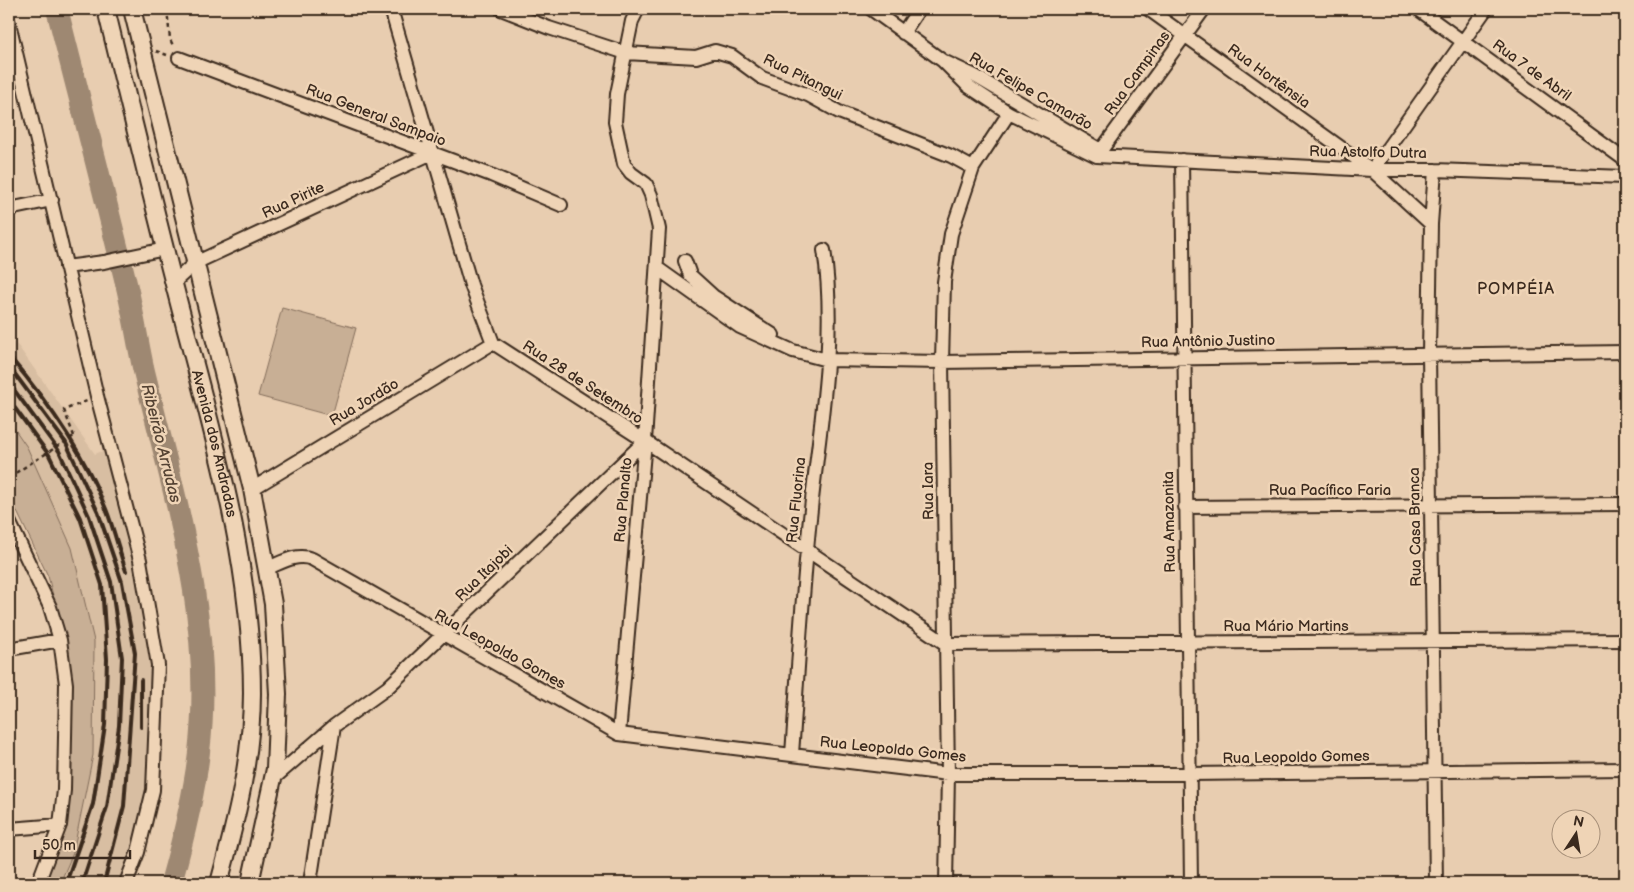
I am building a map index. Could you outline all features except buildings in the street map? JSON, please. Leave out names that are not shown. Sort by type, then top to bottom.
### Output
[{"type":"main road","name":"Avenida dos Andradas","points":[[106,9],[161,250],[174,283],[227,494],[243,574],[251,647],[252,695],[245,776],[219,883]]},
{"type":"main road","name":"Avenida dos Andradas","points":[[132,9],[252,489],[268,568],[277,646],[278,731],[272,779],[250,883]]},
{"type":"main road","points":[[227,494],[242,496],[248,494],[252,489]]},
{"type":"street","points":[[391,9],[471,285],[492,343]]},
{"type":"street","name":"Rua Pitangui","points":[[501,9],[626,53],[696,57],[714,51],[732,56],[762,78],[808,95],[839,112],[951,156],[973,168]]},
{"type":"street","points":[[638,9],[632,21],[617,94],[615,122],[624,164],[631,173],[646,184],[655,204],[659,229],[657,268]]},
{"type":"street","name":"Rua Felipe Camarão","points":[[871,9],[943,61],[975,76],[1103,155]]},
{"type":"street","points":[[902,33],[920,9]]},
{"type":"street","name":"Rua Hortênsia","points":[[1148,9],[1372,170],[1431,224]]},
{"type":"street","name":"Rua Campinas","points":[[1103,155],[1204,9]]},
{"type":"street","name":"Rua 7 de Abril","points":[[1418,9],[1625,160]]},
{"type":"street","points":[[1372,170],[1486,9]]},
{"type":"street","points":[[9,23],[96,391],[140,560],[158,665],[153,790],[138,852],[126,883]]},
{"type":"street","name":"Rua General Sampaio","points":[[179,58],[491,175],[561,205]]},
{"type":"street","name":"Rua Felipe Camarão","points":[[943,61],[968,86],[1009,113],[1103,155]]},
{"type":"street","name":"Rua Iara","points":[[946,883],[948,774],[942,362],[944,282],[951,234],[973,168],[1009,113]]},
{"type":"street","name":"Rua Pirite","points":[[174,283],[195,263],[432,153]]},
{"type":"street","name":"Rua Astolfo Dutra","points":[[1103,155],[1372,170],[1435,170],[1625,177]]},
{"type":"street","name":"Rua Amazonita","points":[[1182,160],[1191,883]]},
{"type":"street","name":"Rua Casa Branca","points":[[1435,170],[1431,224],[1430,354],[1436,883]]},
{"type":"street","points":[[9,209],[52,200]]},
{"type":"street","points":[[66,267],[104,262],[161,250]]},
{"type":"street","name":"Rua Fluorina","points":[[792,754],[807,550],[827,360],[829,284],[824,250]]},
{"type":"street","name":"Rua Antônio Justino","points":[[685,261],[690,275],[713,296],[742,317],[782,341],[793,351]]},
{"type":"street","name":"Rua Antônio Justino","points":[[657,268],[740,327],[793,351],[827,360],[942,362],[1625,352]]},
{"type":"street","name":"Rua Planalto","points":[[619,734],[645,441],[657,268]]},
{"type":"street","name":"Rua 28 de Setembro","points":[[492,343],[645,441],[946,644]]},
{"type":"street","name":"Rua Jordão","points":[[252,489],[492,343]]},
{"type":"street","name":"Rua Itajobi","points":[[272,779],[334,726],[387,688],[645,441]]},
{"type":"street","name":"Rua Pacífico Faria","points":[[1185,507],[1625,504]]},
{"type":"street","points":[[9,521],[50,607],[60,640],[66,684],[64,790],[60,825],[38,883]]},
{"type":"street","name":"Rua Leopoldo Gomes","points":[[268,568],[294,557],[303,556],[619,734],[948,774],[1189,774],[1625,769]]},
{"type":"street","points":[[9,649],[60,640]]},
{"type":"street","name":"Rua Mário Martins","points":[[946,644],[1625,640]]},
{"type":"street","points":[[310,883],[334,726]]},
{"type":"street","points":[[9,829],[60,825]]},
{"type":"path","points":[[167,9],[170,39],[179,58]]},
{"type":"path","points":[[142,47],[179,58]]},
{"type":"path","points":[[9,477],[74,436],[64,410],[96,391]]},
{"type":"shaded area","points":[[282,308],[356,328],[332,416],[258,396]]},
{"type":"shaded area","points":[[9,337],[18,346],[95,454],[112,447],[154,647],[155,770],[137,839],[119,883],[46,883],[64,840],[68,622],[9,481]]},
{"type":"shaded area","points":[[9,421],[27,447],[72,548],[94,641],[93,755],[73,853],[60,883],[42,883],[63,826],[66,646],[48,576],[9,495]]},
{"type":"waterway","name":"Ribeirão Arrudas","points":[[57,9],[128,294],[143,367],[178,510],[196,606],[201,654],[202,703],[199,752],[188,818],[171,883]]},
{"type":"railway","points":[[9,356],[38,391],[64,429],[87,468],[109,517],[126,571]]},
{"type":"railway","points":[[9,366],[66,443],[98,512],[122,582],[135,653],[124,806],[104,883]]},
{"type":"railway","points":[[9,383],[59,451],[89,516],[111,582],[122,658],[119,726],[107,807],[82,883]]},
{"type":"railway","points":[[9,400],[49,455],[80,518],[102,585],[107,659],[105,725],[93,804],[66,883]]},
{"type":"railway","points":[[141,680],[141,727]]},
{"type":"district","name":"POMPÉIA","points":[[1516,288]]}]
